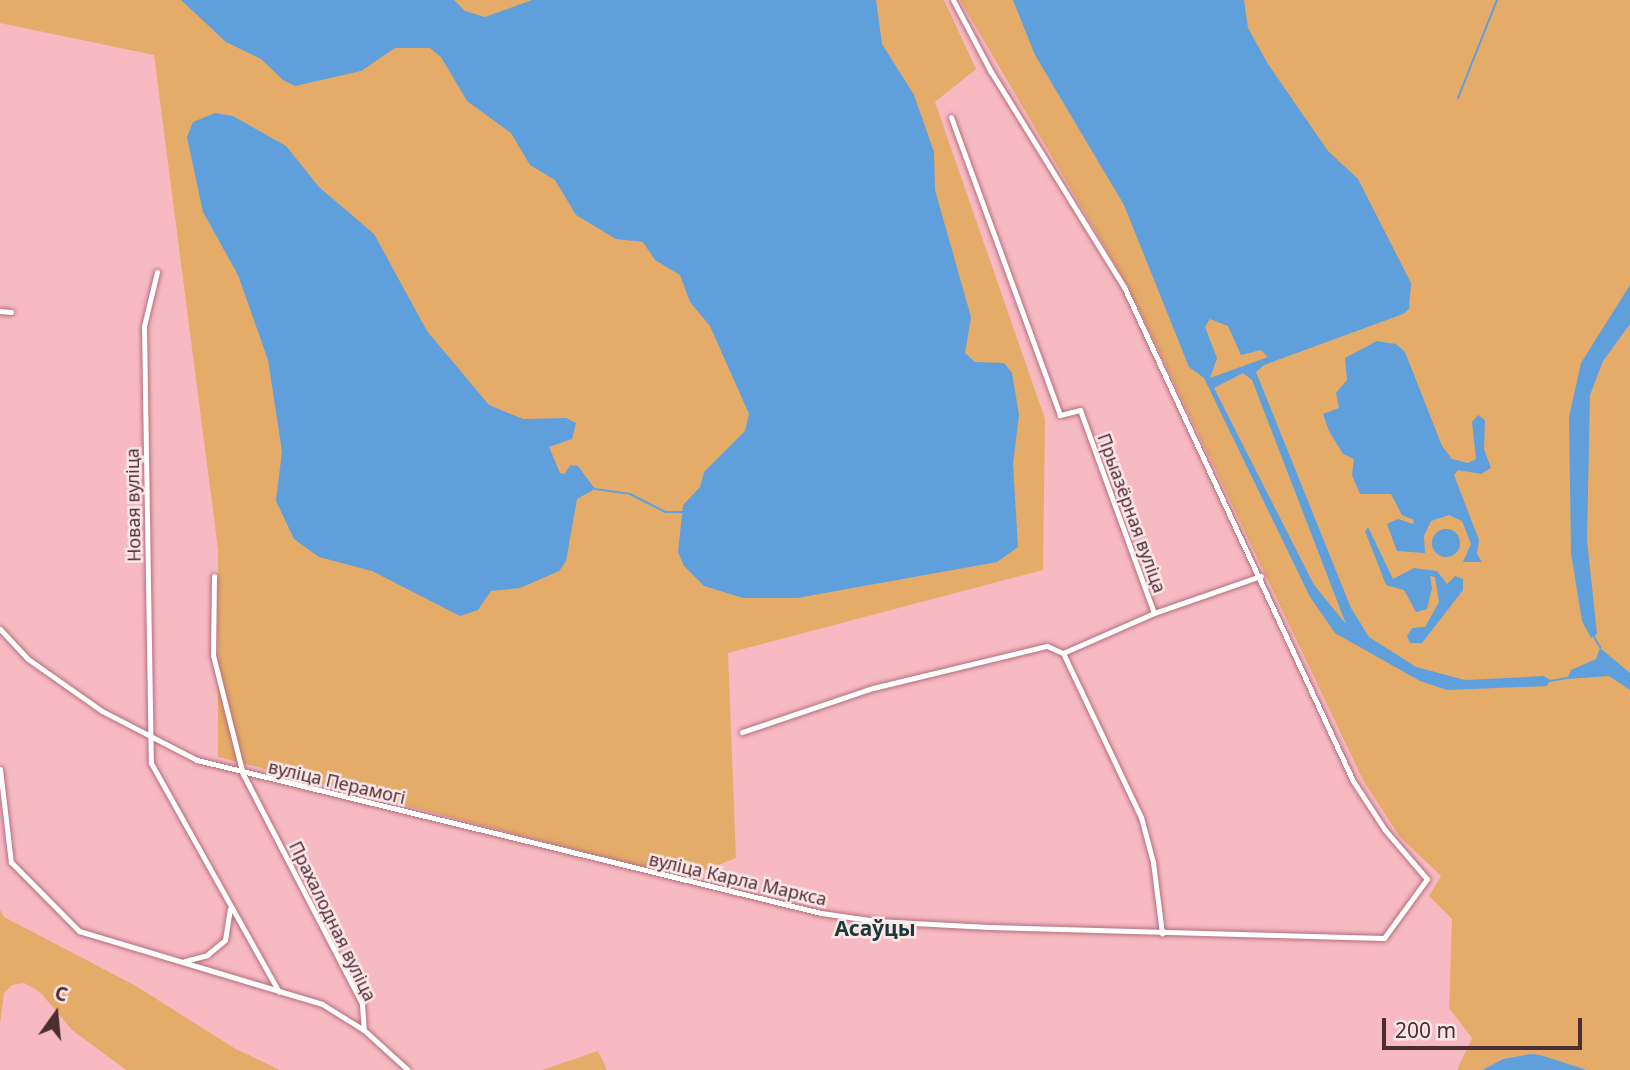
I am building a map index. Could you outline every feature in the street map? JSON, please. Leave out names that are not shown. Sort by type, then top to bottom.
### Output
[{"type":"street","points":[[953,0],[991,72],[1124,287],[1261,576],[1154,613]]},
{"type":"street","name":"Прыазёрная вуліца","points":[[742,732],[873,688],[1047,646],[1063,653],[1154,613],[1080,410],[1060,415],[951,117]]},
{"type":"street","name":"Новая вуліца","points":[[150,739],[144,326],[157,272]]},
{"type":"street","points":[[0,311],[11,312]]},
{"type":"street","name":"Прахалодная вуліца","points":[[214,576],[213,655],[243,774],[362,1004],[364,1030],[408,1070]]},
{"type":"street","name":"вуліца Карла Маркса","points":[[520,840],[847,918],[1162,933],[1384,938],[1427,879],[1385,830],[1353,781],[1261,576]]},
{"type":"street","name":"вуліца Перамогі","points":[[0,629],[28,659],[150,739],[243,774],[520,840]]},
{"type":"street","points":[[1063,653],[1140,817],[1153,862],[1162,933]]},
{"type":"street","points":[[150,739],[154,771],[279,992]]},
{"type":"street","points":[[0,769],[11,862],[79,931],[322,1004],[364,1030]]},
{"type":"street","points":[[175,960],[196,959],[218,947],[228,931],[230,908]]},
{"type":"shaded area","points":[[0,0],[944,0],[976,69],[935,102],[1045,419],[1043,570],[728,653],[736,858],[685,878],[218,757],[218,549],[154,55],[0,23]]},
{"type":"shaded area","points":[[960,0],[1630,0],[1630,1070],[1587,1070],[1530,1054],[1503,1059],[1482,1070],[1457,1070],[1472,1038],[1449,1008],[1452,919],[1429,896],[1441,876],[1400,837],[1363,780],[1129,288]]},
{"type":"shaded area","points":[[0,910],[4,917],[136,986],[234,1048],[280,1070],[126,1070],[72,1030],[40,992],[24,983],[12,985],[4,993],[0,1023]]},
{"type":"shaded area","points":[[598,1051],[607,1070],[542,1070]]},
{"type":"water","points":[[181,0],[454,0],[465,11],[485,17],[532,0],[876,0],[882,44],[914,95],[934,152],[935,190],[971,317],[965,353],[975,362],[1004,363],[1012,373],[1019,415],[1013,464],[1018,547],[997,562],[797,598],[743,598],[704,586],[684,566],[678,552],[683,505],[700,487],[704,472],[745,431],[749,414],[710,326],[690,302],[680,275],[655,260],[643,242],[616,239],[576,215],[555,180],[530,165],[511,133],[467,101],[441,57],[430,48],[395,48],[361,71],[295,86],[283,80],[261,59],[226,42]]},
{"type":"water","points":[[1013,0],[1244,0],[1248,28],[1268,64],[1328,151],[1358,179],[1411,283],[1409,309],[1403,314],[1264,365],[1256,372],[1351,608],[1369,637],[1416,667],[1465,680],[1544,676],[1550,680],[1547,686],[1447,690],[1420,681],[1335,633],[1310,597],[1204,378],[1189,367],[1124,205],[1035,55]],"holes":[[[1210,319],[1228,326],[1241,355],[1261,350],[1268,357],[1210,378],[1217,358],[1205,327]],[[1243,373],[1252,380],[1346,624],[1314,585],[1214,388]]]},
{"type":"water","points":[[215,113],[233,116],[286,146],[319,187],[374,234],[427,331],[489,405],[523,419],[566,418],[576,423],[572,439],[549,447],[560,473],[565,474],[570,465],[578,466],[595,489],[577,499],[566,561],[559,571],[520,588],[491,591],[478,610],[460,616],[372,571],[319,557],[294,539],[276,501],[282,451],[268,360],[238,275],[203,212],[187,137],[193,122]]},
{"type":"water","points":[[1630,285],[1630,324],[1603,361],[1590,395],[1587,540],[1597,634],[1591,638],[1582,621],[1571,553],[1569,417],[1581,363]]},
{"type":"water","points":[[1377,341],[1396,344],[1405,352],[1442,446],[1452,459],[1468,463],[1476,459],[1472,422],[1478,415],[1485,420],[1484,449],[1491,468],[1481,474],[1458,470],[1454,475],[1479,540],[1477,554],[1482,562],[1463,562],[1471,544],[1462,521],[1449,515],[1431,521],[1424,536],[1425,553],[1397,551],[1387,524],[1398,519],[1413,524],[1414,520],[1402,515],[1391,494],[1360,494],[1352,475],[1354,459],[1343,454],[1329,431],[1323,414],[1339,408],[1336,393],[1347,380],[1345,358]]},
{"type":"water","points":[[1368,527],[1393,579],[1414,568],[1437,571],[1447,584],[1455,576],[1463,579],[1463,590],[1422,643],[1410,643],[1407,636],[1412,628],[1425,627],[1439,602],[1435,577],[1430,576],[1432,588],[1427,609],[1416,612],[1404,590],[1386,585],[1365,531]]},
{"type":"water","points":[[1446,529],[1456,533],[1460,543],[1456,553],[1446,557],[1436,553],[1432,543],[1436,533]]},
{"type":"water","points":[[1600,648],[1630,673],[1630,690],[1609,676],[1567,679],[1571,670],[1596,659]]},
{"type":"water","points":[[1530,1054],[1587,1070],[1482,1070],[1503,1059]]},
{"type":"waterway","points":[[1458,98],[1497,0]]},
{"type":"waterway","points":[[595,489],[630,494],[665,512],[682,512]]},
{"type":"waterway","points":[[1594,637],[1600,647]]},
{"type":"waterway","points":[[1549,681],[1568,678]]},
{"type":"district","name":"Асаўцы","points":[[875,928]]}]
